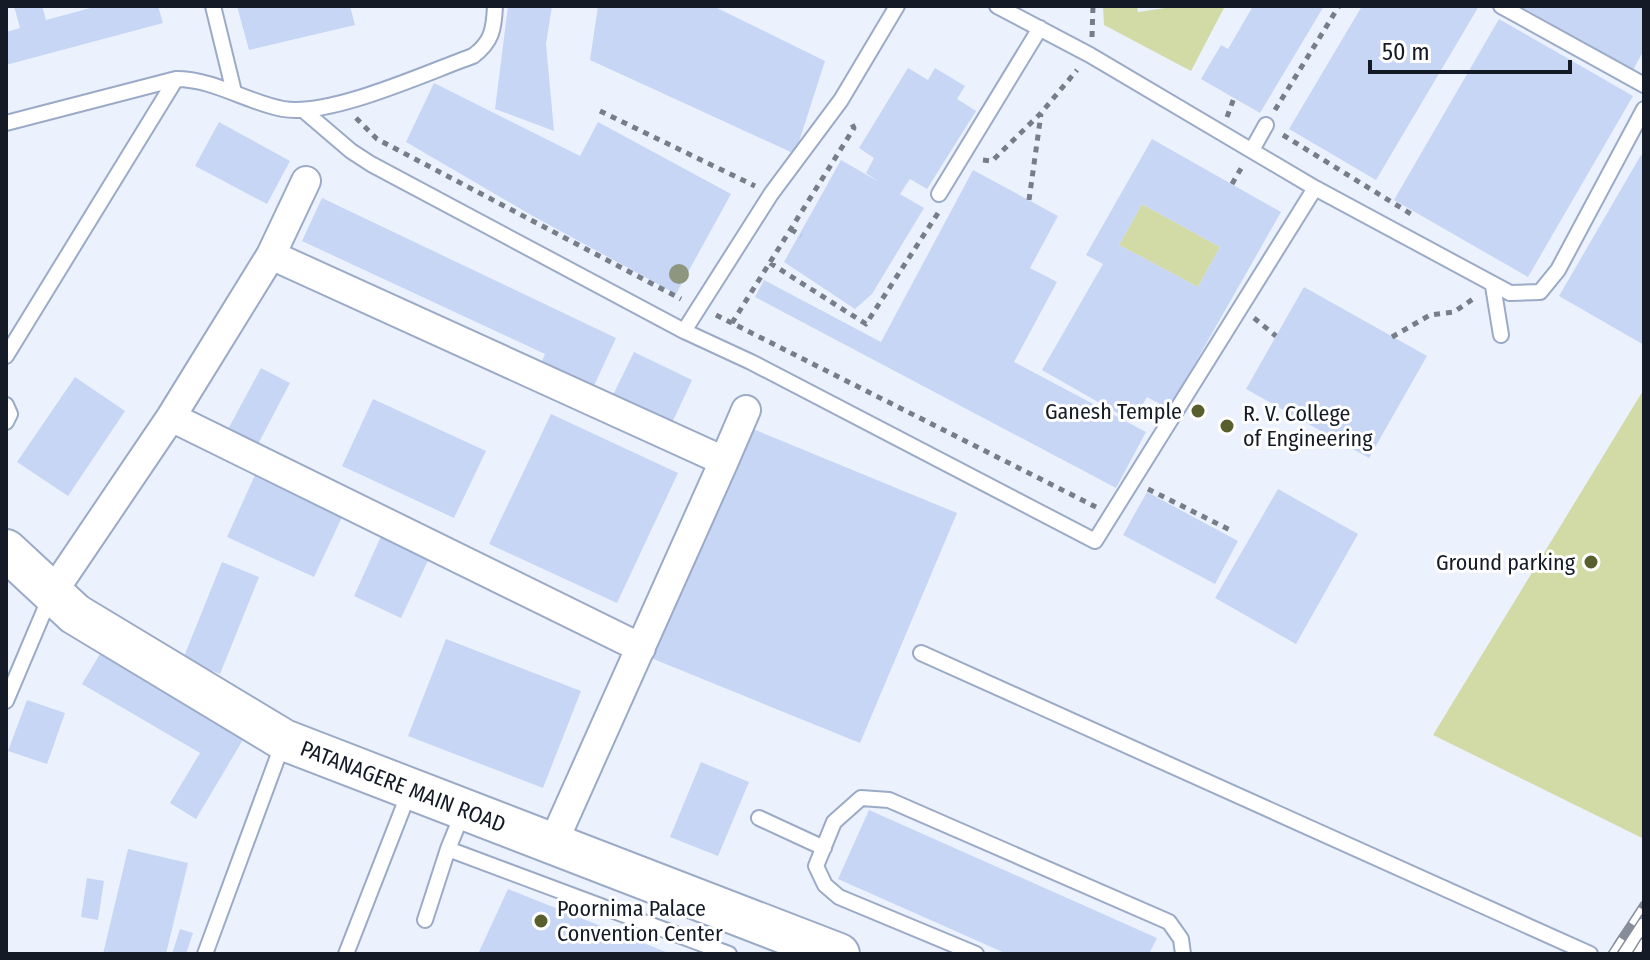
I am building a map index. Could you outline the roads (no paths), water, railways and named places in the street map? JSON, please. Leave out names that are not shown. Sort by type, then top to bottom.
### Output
[{"type":"highway","points":[[1635,954],[1644,941]]},
{"type":"street","points":[[52,593],[171,417],[271,255],[306,181]]},
{"type":"street","points":[[271,255],[724,461]]},
{"type":"street","points":[[553,843],[746,410]]},
{"type":"street","points":[[171,417],[641,648]]},
{"type":"street","name":"PATANAGERE MAIN ROAD","points":[[6,550],[75,614],[284,740],[839,954]]},
{"type":"lane","points":[[213,6],[234,92]]},
{"type":"lane","points":[[6,123],[176,79],[198,81],[275,107],[303,110],[341,103],[473,56],[487,45],[493,30],[495,6]]},
{"type":"lane","points":[[684,331],[771,194],[841,100],[897,6]]},
{"type":"lane","points":[[997,6],[1090,55],[1315,188],[1510,293],[1540,292],[1548,283],[1644,112]]},
{"type":"lane","points":[[1501,6],[1644,85]]},
{"type":"lane","points":[[940,202],[1040,28]]},
{"type":"lane","points":[[6,356],[176,79]]},
{"type":"lane","points":[[303,110],[371,164],[684,331],[751,362],[1095,541],[1315,188]]},
{"type":"lane","points":[[1252,150],[1266,125]]},
{"type":"lane","points":[[1493,286],[1501,335]]},
{"type":"lane","points":[[6,405],[10,414],[6,422]]},
{"type":"lane","points":[[6,701],[52,593]]},
{"type":"lane","points":[[921,653],[1590,954]]},
{"type":"lane","points":[[205,954],[284,740]]},
{"type":"lane","points":[[346,954],[410,789]]},
{"type":"lane","points":[[976,954],[839,897],[825,885],[816,866],[834,822],[861,798],[889,800],[1169,922],[1181,939],[1183,954]]},
{"type":"lane","points":[[425,920],[448,849],[465,809]]},
{"type":"lane","points":[[759,818],[824,848]]},
{"type":"lane","points":[[448,849],[729,954]]},
{"type":"railway","points":[[1612,954],[1644,905]]},
{"type":"railway","points":[[1636,954],[1644,941]]},
{"type":"place","name":"Ganesh Temple","points":[[1198,411]]},
{"type":"place","name":"R. V. College of Engineering","points":[[1227,426]]},
{"type":"place","name":"Ground parking","points":[[1591,562]]},
{"type":"place","name":"Poornima Palace Convention Center","points":[[541,921]]}]
